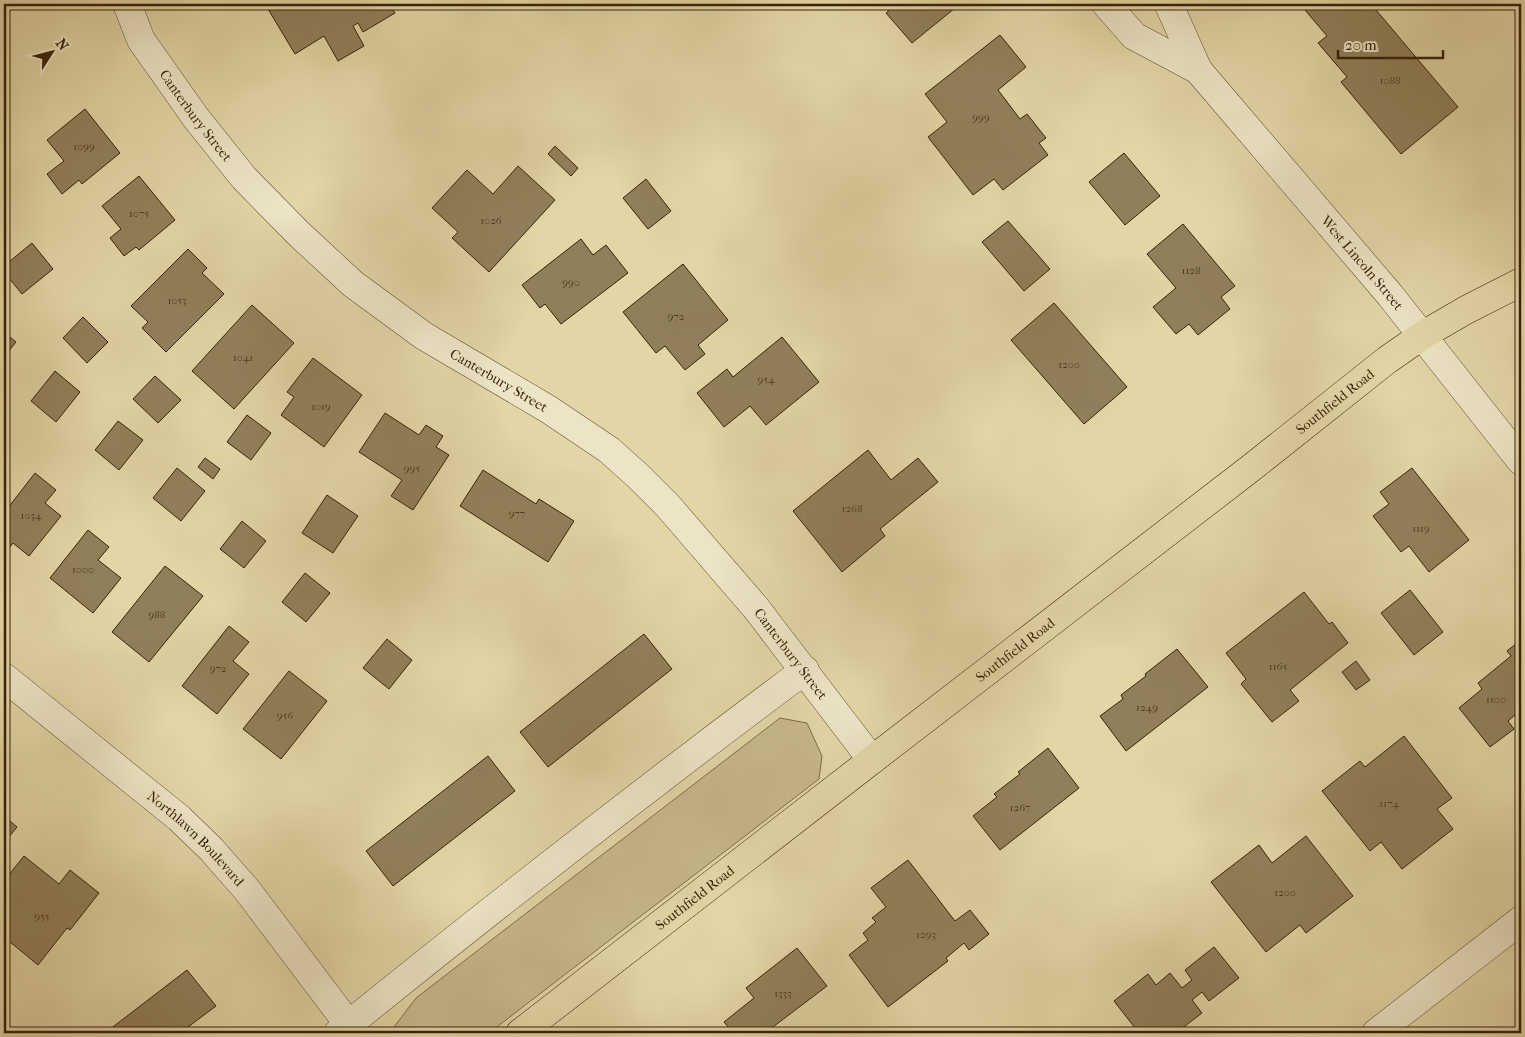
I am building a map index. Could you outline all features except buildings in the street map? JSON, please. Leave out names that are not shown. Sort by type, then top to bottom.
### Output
[{"type":"main road","name":"Southfield Road","points":[[520,1033],[1251,468],[1387,360],[1423,335],[1466,310],[1521,282]]},
{"type":"street","name":"Canterbury Street","points":[[127,4],[141,40],[196,118],[244,178],[299,234],[353,284],[424,336],[548,409],[609,450],[638,476],[668,506],[756,608],[872,760]]},
{"type":"street","name":"West Lincoln Street","points":[[1106,4],[1134,36],[1198,70]]},
{"type":"street","name":"West Lincoln Street","points":[[1168,4],[1198,70],[1423,335],[1521,461]]},
{"type":"street","points":[[347,1030],[411,974],[804,670]]},
{"type":"street","name":"Northlawn Boulevard","points":[[4,677],[178,818],[211,849],[247,890],[347,1030]]},
{"type":"street","points":[[1376,1033],[1521,920]]},
{"type":"shaded area","points":[[780,718],[807,723],[822,756],[819,779],[489,1033],[399,1033],[394,1027],[416,998]]}]
